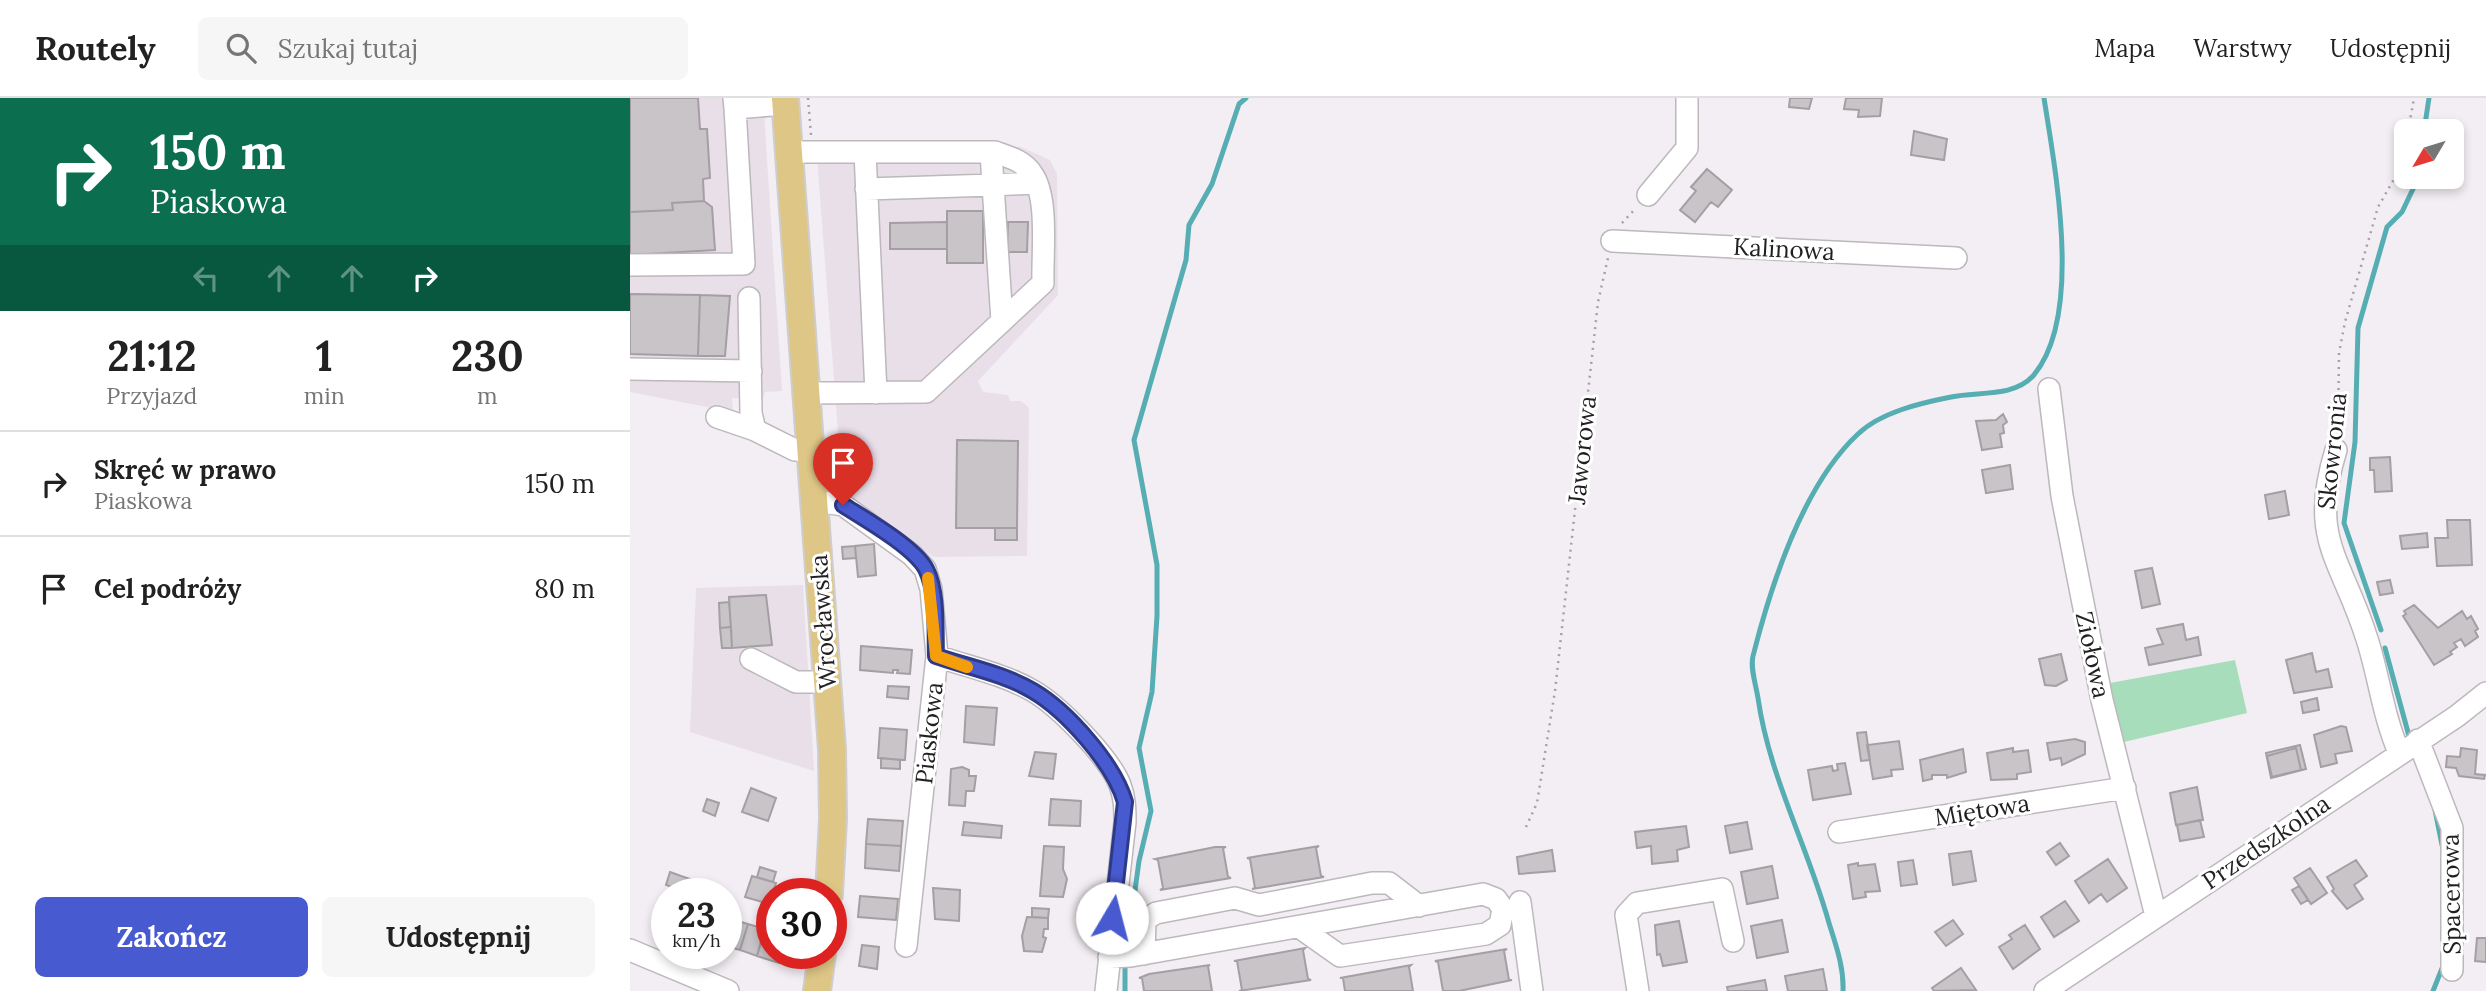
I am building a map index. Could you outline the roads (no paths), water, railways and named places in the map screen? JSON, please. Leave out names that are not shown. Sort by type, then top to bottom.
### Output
[{"type":"main road","name":"Wrocławska","points":[[785,101],[827,682],[833,819],[830,878]]},
{"type":"main road","points":[[817,991],[820,969]]},
{"type":"street","points":[[1648,195],[1687,148],[1687,98]]},
{"type":"street","points":[[630,265],[744,264],[735,103],[785,101]]},
{"type":"street","points":[[789,152],[991,152],[1019,161],[1033,174],[1041,197],[1043,283],[926,392],[806,393]]},
{"type":"street","points":[[864,152],[876,393]]},
{"type":"street","points":[[991,152],[1002,321]]},
{"type":"street","points":[[866,190],[1036,183]]},
{"type":"street","name":"Kalinowa","points":[[1612,241],[1956,258]]},
{"type":"street","points":[[749,298],[751,413],[755,430]]},
{"type":"street","points":[[630,369],[751,370]]},
{"type":"street","name":"Ziołowa","points":[[2049,389],[2062,496],[2102,700],[2155,916]]},
{"type":"street","points":[[717,416],[755,430],[795,450],[812,451]]},
{"type":"street","name":"Skowronia","points":[[2336,450],[2323,504],[2325,526],[2329,545],[2368,640],[2399,752]]},
{"type":"street","name":"Piaskowa","points":[[816,501],[843,505],[912,555],[925,569],[931,589],[936,656],[906,946]]},
{"type":"street","points":[[936,656],[1034,691],[1051,704],[1083,737],[1119,784],[1125,802],[1125,822],[1106,991]]},
{"type":"street","points":[[751,659],[796,682],[827,682]]},
{"type":"street","name":"Przedszkolna","points":[[2045,991],[2399,752],[2458,716],[2486,693]]},
{"type":"street","name":"Spacerowa","points":[[2418,740],[2452,828],[2452,970]]},
{"type":"street","name":"Miętowa","points":[[1839,832],[2125,788]]},
{"type":"street","points":[[1144,954],[1145,920],[1157,914],[1235,898],[1259,905],[1372,883],[1389,883],[1419,906]]},
{"type":"street","points":[[1639,991],[1626,915],[1637,903],[1723,888],[1733,940]]},
{"type":"street","points":[[1109,957],[1144,954],[1483,894],[1496,898],[1503,909],[1500,925],[1486,934],[1340,956],[1299,927]]},
{"type":"street","points":[[1520,902],[1532,991]]},
{"type":"street","points":[[630,950],[728,991]]},
{"type":"waterway","points":[[1128,942],[1139,861],[1151,811],[1139,748],[1152,692],[1157,616],[1157,565],[1134,440],[1186,260],[1189,225],[1212,184],[1239,104],[1246,98]]},
{"type":"waterway","points":[[1843,991],[1841,965],[1834,940],[1763,727],[1752,666],[1753,656],[1769,599],[1805,508],[1838,455],[1858,434],[1878,420],[1914,406],[1961,395],[2015,388],[2033,376],[2049,350],[2058,318],[2062,242],[2044,98]]},
{"type":"waterway","points":[[2426,119],[2429,98]]},
{"type":"waterway","points":[[2381,630],[2344,523],[2355,442],[2358,328],[2387,227],[2402,212],[2413,189]]},
{"type":"waterway","points":[[2385,648],[2409,736]]},
{"type":"waterway","points":[[2435,810],[2442,845]]},
{"type":"waterway","points":[[1125,966],[1125,991]]},
{"type":"waterway","points":[[2433,991],[2443,966]]}]
